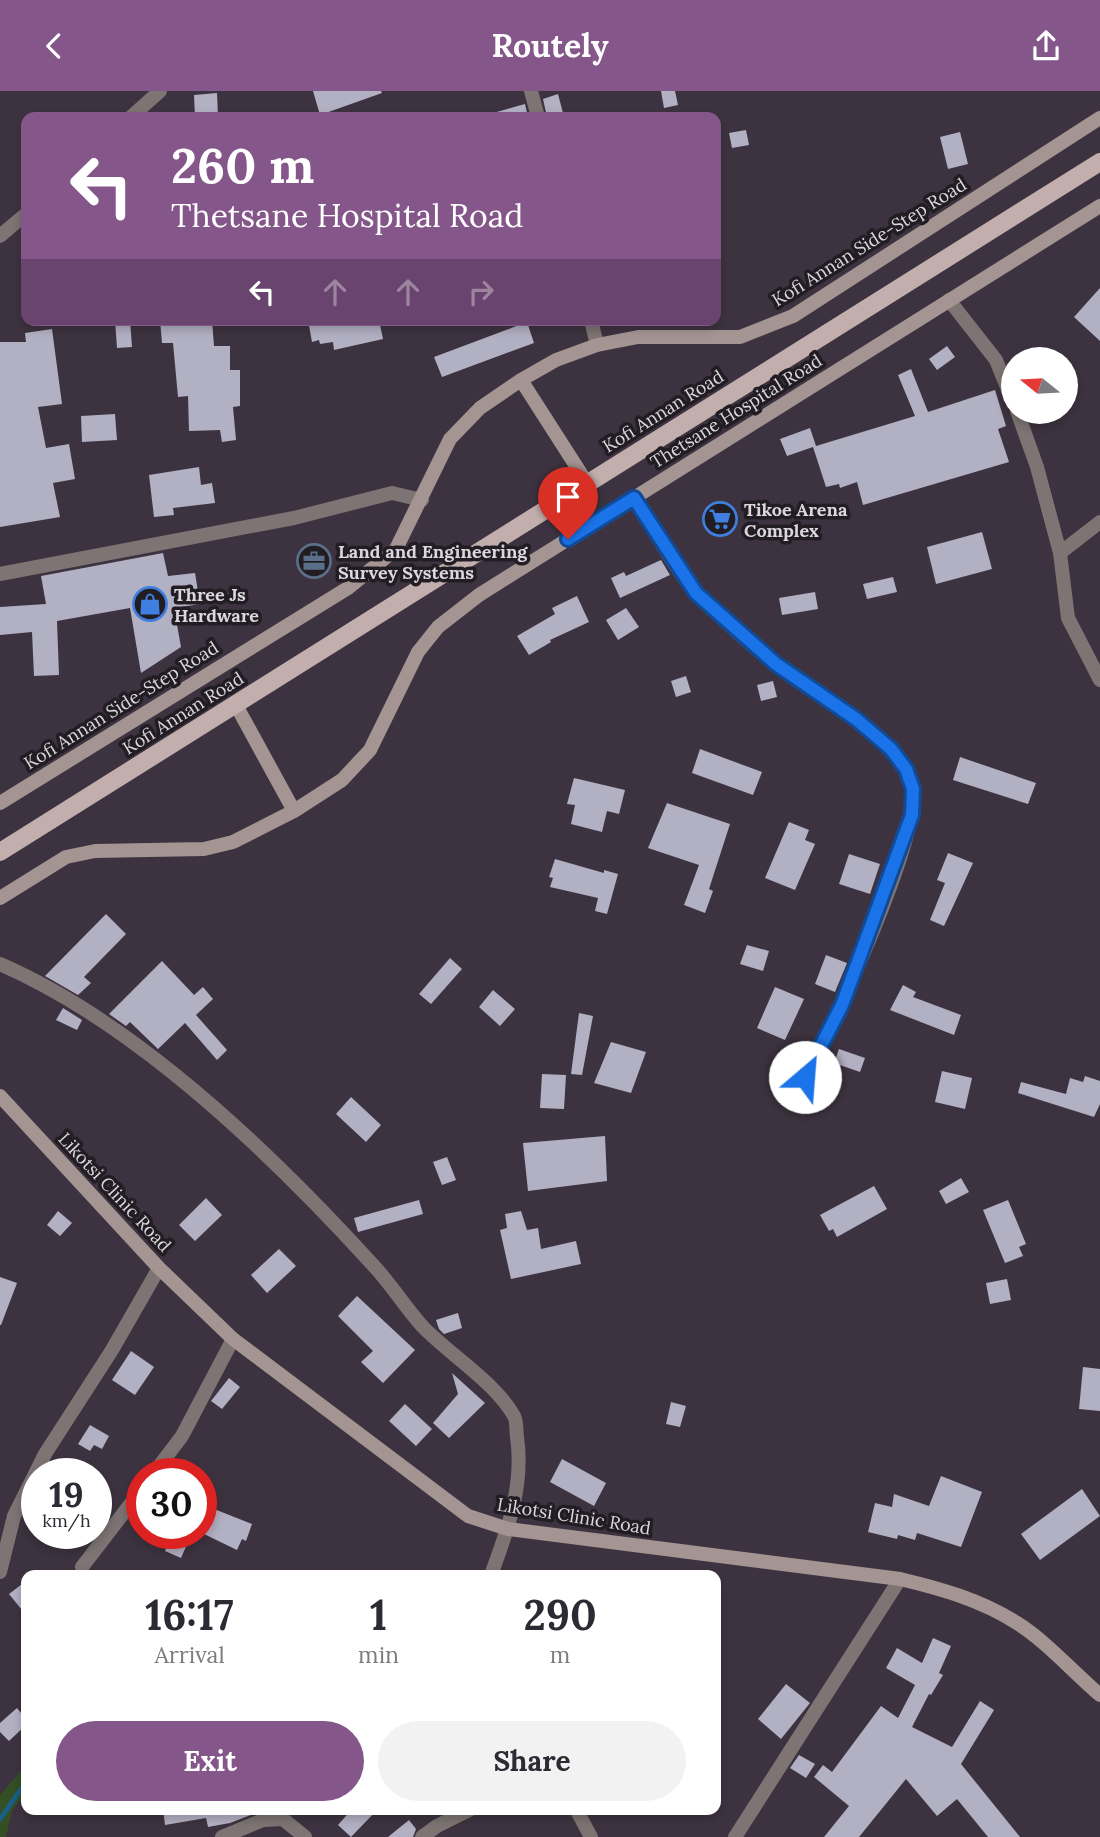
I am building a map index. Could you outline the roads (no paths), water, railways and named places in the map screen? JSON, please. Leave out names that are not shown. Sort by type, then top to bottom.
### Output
[{"type":"main road","name":"Kofi Annan Road","points":[[0,852],[1100,162]]},
{"type":"street","points":[[137,112],[160,91]]},
{"type":"street","points":[[531,91],[537,112]]},
{"type":"street","name":"Kofi Annan Side-Step Road","points":[[0,803],[348,588],[396,549],[422,501],[450,439],[480,408],[521,380],[556,360],[597,345],[638,337],[740,337],[793,316],[1100,118]]},
{"type":"street","name":"Thetsane Hospital Road","points":[[0,898],[66,857],[95,851],[204,849],[233,842],[294,811],[342,780],[370,750],[418,652],[438,627],[479,595],[1100,206]]},
{"type":"street","points":[[0,236],[21,218]]},
{"type":"street","points":[[949,300],[996,360],[1001,372]]},
{"type":"street","points":[[592,326],[597,345]]},
{"type":"street","points":[[521,380],[587,483]]},
{"type":"street","points":[[1022,424],[1037,467],[1060,553],[1068,618],[1100,680]]},
{"type":"street","points":[[0,575],[294,518],[392,493],[422,501]]},
{"type":"street","points":[[634,498],[696,593],[776,664],[856,719],[891,749],[906,769],[913,789],[912,815],[874,925],[842,1005],[805,1077]]},
{"type":"street","points":[[1060,553],[1100,522]]},
{"type":"street","points":[[236,705],[294,811]]},
{"type":"street","points":[[0,964],[100,1019],[164,1067],[232,1125],[375,1266],[424,1327],[473,1370],[514,1417],[522,1466],[508,1529],[493,1570]]},
{"type":"street","name":"Likotsi Clinic Road","points":[[0,1096],[159,1268],[233,1339],[468,1516],[508,1529],[900,1579],[974,1600],[1019,1624],[1100,1695]]},
{"type":"street","points":[[0,1572],[14,1516],[45,1454],[112,1350],[159,1268]]},
{"type":"street","points":[[165,1458],[181,1436],[233,1339]]},
{"type":"street","points":[[82,1567],[126,1510]]},
{"type":"street","points":[[735,1837],[900,1579]]},
{"type":"street","points":[[222,1837],[277,1815]]},
{"type":"street","points":[[281,1815],[304,1837]]},
{"type":"street","points":[[422,1837],[460,1815]]},
{"type":"street","points":[[579,1815],[591,1837]]},
{"type":"waterway","points":[[0,1819],[21,1789]]},
{"type":"place","name":"Tikoe Arena Complex","points":[[720,519]]},
{"type":"place","name":"Land and Engineering Survey Systems","points":[[314,561]]},
{"type":"place","name":"Three Js Hardware","points":[[150,604]]}]
